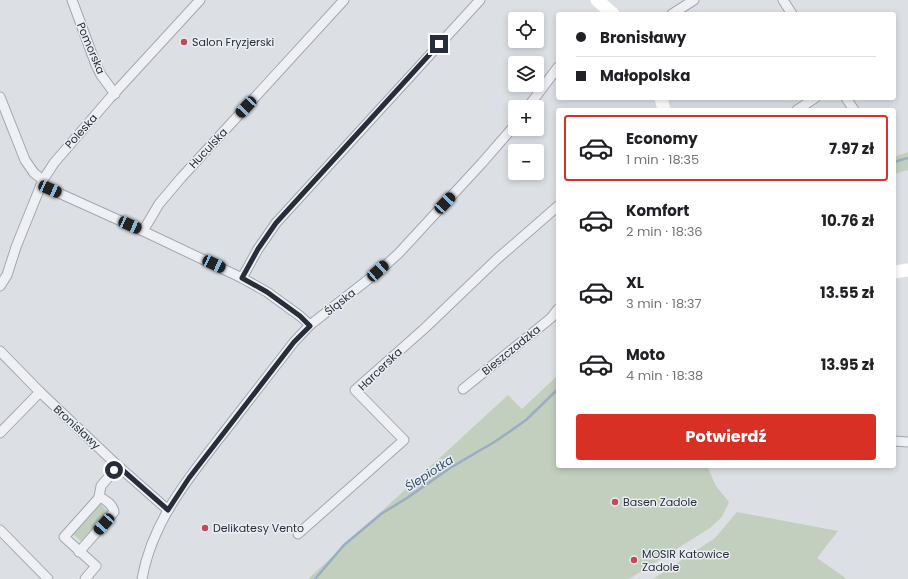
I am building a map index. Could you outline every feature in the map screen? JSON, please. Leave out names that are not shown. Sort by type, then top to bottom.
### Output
[{"type":"street","name":"Pomorska","points":[[72,0],[96,65],[101,75],[115,94]]},
{"type":"street","name":"Poleska","points":[[0,286],[7,275],[16,247],[42,183],[54,162],[200,0]]},
{"type":"street","name":"Huculska","points":[[143,231],[159,204],[181,178],[344,0]]},
{"type":"street","points":[[242,278],[258,249],[276,223],[480,0]]},
{"type":"street","points":[[675,12],[694,0]]},
{"type":"street","points":[[784,0],[791,12]]},
{"type":"street","points":[[533,100],[556,69]]},
{"type":"street","points":[[0,97],[25,160],[42,183],[242,278],[267,292],[300,316],[310,326]]},
{"type":"street","points":[[800,108],[812,100]]},
{"type":"street","name":"Śląska","points":[[142,579],[149,550],[168,510],[189,478],[294,342],[310,326],[398,254],[508,133]]},
{"type":"street","name":"Harcerska","points":[[298,534],[404,440],[355,390],[425,328],[496,259],[556,208]]},
{"type":"street","points":[[896,272],[908,270]]},
{"type":"street","name":"Bieszczadzka","points":[[463,389],[551,318],[556,312]]},
{"type":"street","name":"Bronisławy","points":[[0,351],[40,392],[118,466],[168,510]]},
{"type":"street","points":[[0,433],[40,392]]},
{"type":"street","points":[[896,441],[908,442]]},
{"type":"street","points":[[85,579],[96,566],[64,537],[99,497],[100,486],[118,466]]},
{"type":"street","points":[[80,552],[114,512],[112,507],[103,498],[99,497]]},
{"type":"street","points":[[0,530],[48,579]]},
{"type":"green space","points":[[908,152],[908,170],[896,173],[896,156]]},
{"type":"green space","points":[[556,377],[556,468],[708,468],[716,486],[729,502],[722,517],[710,528],[629,579],[308,579],[508,395],[522,409]]},
{"type":"green space","points":[[99,503],[109,512],[82,542],[72,533]]},
{"type":"green space","points":[[737,512],[838,531],[817,558],[847,579],[653,579],[715,538]]},
{"type":"waterway","name":"Ślepiotka","points":[[896,161],[908,158]]},
{"type":"waterway","name":"Ślepiotka","points":[[315,579],[344,545],[381,514],[450,468],[496,441],[526,420],[556,391]]},
{"type":"place","name":"Salon Fryzjerski","points":[[184,42]]},
{"type":"place","name":"Basen Zadole","points":[[615,502]]},
{"type":"place","name":"Delikatesy Vento","points":[[205,528]]},
{"type":"place","name":"MOSIR Katowice Zadole","points":[[634,560]]},
{"type":"route","points":[[114,470],[118,466],[168,510],[189,478],[246,404],[294,342],[310,326],[300,316],[267,292],[242,278],[258,249],[276,223],[439,44]]}]
